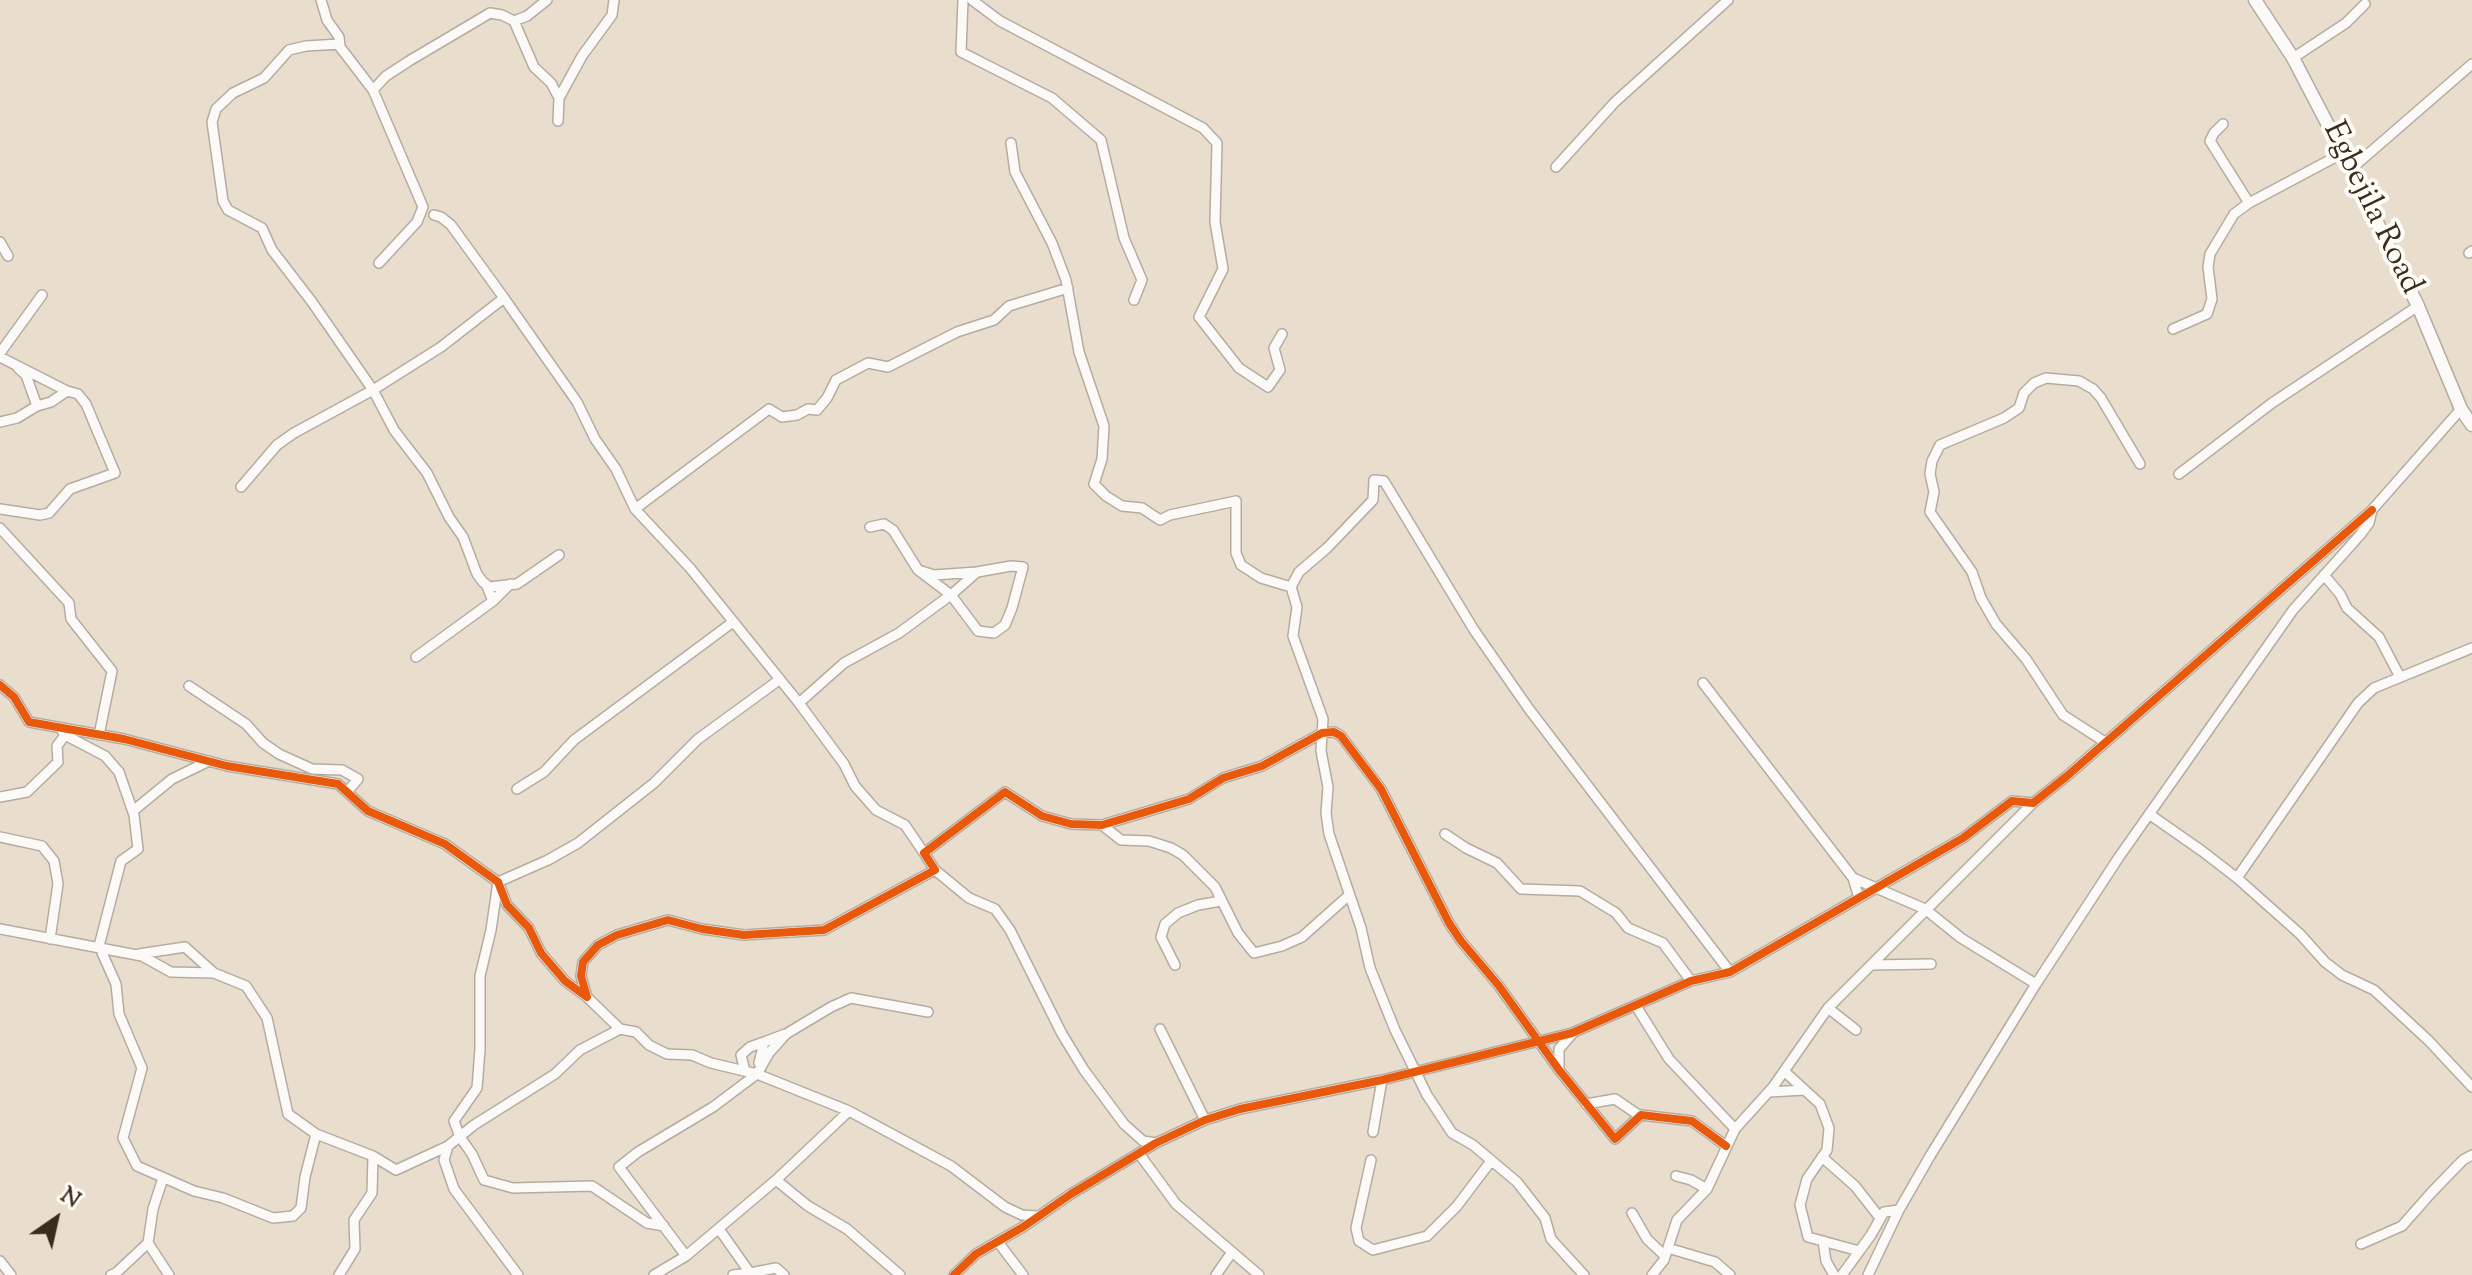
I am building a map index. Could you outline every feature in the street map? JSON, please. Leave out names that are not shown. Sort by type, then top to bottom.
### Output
[{"type":"street","points":[[321,0],[327,20],[339,37],[340,44],[373,90],[423,207],[451,225],[504,298],[577,402],[635,509],[690,568],[799,703],[844,764],[855,786],[876,810],[905,825],[935,870],[969,898],[995,909],[1010,930],[1062,1034],[1084,1070],[1124,1124],[1143,1141],[1156,1143]]},
{"type":"street","points":[[514,21],[527,16],[547,0]]},
{"type":"street","points":[[558,121],[559,98],[582,56],[612,15],[614,0]]},
{"type":"street","points":[[963,0],[961,52],[1052,98],[1101,140],[1124,238],[1142,280],[1134,300]]},
{"type":"street","points":[[972,0],[1000,21],[1203,128],[1217,143],[1215,222],[1223,269],[1199,317],[1239,368],[1268,387],[1280,370],[1274,348],[1282,334]]},
{"type":"street","points":[[1556,167],[1615,102],[1728,0]]},
{"type":"street","name":"Egbejila Road","points":[[2255,0],[2293,58],[2343,153],[2418,306],[2461,409],[2472,425]]},
{"type":"street","points":[[2293,58],[2346,23],[2365,4]]},
{"type":"street","points":[[373,90],[386,76],[490,13],[514,21],[534,67],[551,83],[559,98]]},
{"type":"street","points":[[340,44],[289,50],[264,78],[233,93],[216,109],[212,122],[223,201],[228,210],[262,228],[272,250],[312,302],[373,390],[394,430],[427,473],[463,537],[477,574],[486,584],[489,587],[517,584],[559,555]]},
{"type":"street","points":[[2351,169],[2472,64]]},
{"type":"street","points":[[2223,124],[2210,141],[2249,203]]},
{"type":"street","points":[[1011,143],[1015,172],[1052,243],[1068,288],[1079,352],[1104,426],[1102,459],[1094,484],[1122,506],[1142,508],[1160,520],[1170,515],[1236,501],[1236,553],[1241,565],[1261,578],[1291,587]]},
{"type":"street","points":[[2173,329],[2207,314],[2212,299],[2208,267],[2210,254],[2234,214],[2343,153]]},
{"type":"street","points":[[379,263],[417,222],[423,207]]},
{"type":"street","points":[[417,222],[434,215]]},
{"type":"street","points":[[0,242],[8,256]]},
{"type":"street","points":[[635,509],[769,409],[782,417],[797,415],[808,409],[817,410],[836,380],[868,363],[888,367],[957,332],[994,320],[1009,306],[1068,288]]},
{"type":"street","points":[[37,406],[26,375],[0,355],[42,295]]},
{"type":"street","points":[[241,487],[277,445],[441,347],[504,298]]},
{"type":"street","points":[[2179,474],[2284,394],[2418,306]]},
{"type":"street","points":[[0,509],[40,515],[49,513],[70,489],[115,473],[86,404],[78,394],[18,368]]},
{"type":"street","points":[[2105,742],[2063,715],[2026,659],[1996,624],[1981,598],[1972,572],[1930,512],[1934,492],[1930,474],[1940,445],[2004,418],[2019,408],[2024,393],[2034,383],[2046,378],[2079,381],[2093,389],[2140,464]]},
{"type":"street","points":[[0,422],[17,418],[67,391]]},
{"type":"street","points":[[1652,1275],[1667,1252],[1677,1220],[1707,1189],[1735,1129],[1769,1092],[1828,1008],[2033,803],[2372,510],[2461,409]]},
{"type":"street","points":[[1584,1275],[1551,1239],[1545,1218],[1517,1182],[1473,1145],[1452,1133],[1427,1095],[1395,1030],[1370,968],[1326,813],[1329,798],[1321,751],[1323,719],[1293,636],[1297,607],[1291,587],[1299,572],[1373,500],[1374,480],[1384,481],[1474,630],[1529,709],[1730,972]]},
{"type":"street","points":[[1868,1275],[1899,1210],[2036,984],[2149,814],[2293,610],[2360,535],[2369,523],[2372,510]]},
{"type":"street","points":[[870,527],[884,524],[893,530],[918,570],[951,595],[978,631],[994,633],[1005,625],[1023,567],[934,575],[918,570]]},
{"type":"street","points":[[0,528],[69,603],[71,619],[112,671],[99,735]]},
{"type":"street","points":[[799,703],[844,663],[899,633],[977,572]]},
{"type":"street","points":[[2324,575],[2347,608],[2379,637],[2400,677]]},
{"type":"street","points":[[486,584],[493,601]]},
{"type":"street","points":[[416,657],[493,601],[510,584]]},
{"type":"street","points":[[517,789],[544,772],[574,740],[733,622]]},
{"type":"street","points":[[2237,878],[2358,703],[2374,688],[2472,648]]},
{"type":"street","points":[[498,882],[578,843],[644,791],[698,739],[779,680]]},
{"type":"street","points":[[1703,683],[1853,878],[1859,898]]},
{"type":"street","points":[[0,685],[14,697],[29,722],[63,732],[99,735],[209,761],[329,781],[348,791],[368,811],[445,844],[498,882],[507,905],[529,928],[541,953],[565,981],[587,997],[620,1029],[636,1032],[649,1045],[667,1054],[692,1055],[757,1074],[849,1111],[951,1166],[1005,1207],[1022,1215],[1037,1216]]},
{"type":"street","points":[[189,686],[246,724],[263,743],[279,754],[312,769],[342,770],[358,779],[348,791]]},
{"type":"street","points":[[0,797],[27,792],[58,762],[57,746],[63,732]]},
{"type":"street","points":[[63,732],[105,756],[119,772],[133,811],[138,849],[121,861],[99,946],[116,984],[119,1014],[142,1068],[123,1138],[137,1166],[273,1218],[293,1216],[301,1208],[316,1134]]},
{"type":"street","points":[[924,853],[1005,792],[1042,816],[1071,824],[1102,825],[1189,799],[1223,778],[1262,766],[1322,733],[1334,732],[1341,736],[1371,773],[1449,923],[1586,1104],[1615,1139],[1640,1116]]},
{"type":"street","points":[[133,811],[172,779],[209,761]]},
{"type":"street","points":[[954,1275],[976,1254],[1037,1216],[1156,1143],[1205,1120],[1240,1109],[1382,1080],[1572,1033],[1691,981],[1730,972],[1963,838],[2012,801],[2033,803]]},
{"type":"street","points":[[2149,814],[2237,878],[2300,934],[2325,962],[2342,975],[2374,990],[2404,1016],[2472,1087]]},
{"type":"street","points":[[1102,825],[1121,840],[1149,841],[1178,851],[1215,887],[1238,933],[1254,953],[1302,937],[1348,896]]},
{"type":"street","points":[[1445,834],[1497,863],[1521,889],[1580,891],[1616,913],[1628,928],[1663,943],[1691,981]]},
{"type":"street","points":[[0,837],[42,846],[54,861],[58,884],[50,939]]},
{"type":"street","points":[[587,997],[581,976],[583,962],[598,945],[617,935],[668,920],[744,935],[824,930],[935,870]]},
{"type":"street","points":[[1853,878],[1925,909],[1961,938],[2036,984]]},
{"type":"street","points":[[498,882],[480,976],[477,1088],[454,1121],[460,1137],[484,1180],[513,1188],[592,1186],[647,1223],[664,1226]]},
{"type":"street","points":[[1175,965],[1161,937],[1165,924],[1178,913],[1221,901]]},
{"type":"street","points":[[0,929],[136,955],[171,972],[214,973]]},
{"type":"street","points":[[136,955],[185,947],[214,973],[246,986],[267,1018],[288,1114],[316,1134],[373,1156],[396,1170],[448,1146],[555,1074],[580,1050],[620,1029]]},
{"type":"street","points":[[1872,965],[1931,964]]},
{"type":"street","points":[[745,1071],[741,1055],[851,998],[928,1012]]},
{"type":"street","points":[[1636,1006],[1669,1059],[1735,1129]]},
{"type":"street","points":[[1828,1008],[1856,1030]]},
{"type":"street","points":[[1160,1029],[1205,1120]]},
{"type":"street","points":[[1559,1070],[1559,1049],[1572,1033]]},
{"type":"street","points":[[686,1256],[619,1167],[638,1152],[713,1107],[757,1074],[769,1053],[786,1034]]},
{"type":"street","points":[[757,1074],[764,1042]]},
{"type":"street","points":[[1784,1071],[1820,1104],[1829,1128],[1827,1150],[1807,1179],[1800,1205],[1808,1237],[1859,1251]]},
{"type":"street","points":[[1373,1132],[1382,1080]]},
{"type":"street","points":[[1769,1092],[1804,1090]]},
{"type":"street","points":[[1586,1104],[1615,1099],[1640,1116],[1692,1121],[1726,1146]]},
{"type":"street","points":[[654,1275],[686,1256],[719,1229],[849,1111]]},
{"type":"street","points":[[448,1146],[444,1160],[454,1189],[518,1275]]},
{"type":"street","points":[[1140,1155],[1176,1204],[1259,1275]]},
{"type":"street","points":[[2361,1244],[2402,1226],[2441,1182],[2472,1155]]},
{"type":"street","points":[[339,1275],[355,1249],[354,1220],[372,1193],[373,1156]]},
{"type":"street","points":[[1822,1157],[1855,1186],[1880,1218]]},
{"type":"street","points":[[1371,1160],[1356,1228],[1359,1241],[1373,1250],[1427,1236],[1457,1206],[1491,1161]]},
{"type":"street","points":[[1676,1176],[1707,1189]]},
{"type":"street","points":[[111,1275],[148,1243],[153,1209],[163,1178]]},
{"type":"street","points":[[776,1180],[808,1206],[847,1229],[900,1275]]},
{"type":"street","points":[[1842,1275],[1884,1212],[1899,1210]]},
{"type":"street","points":[[1632,1213],[1647,1239],[1667,1252],[1715,1262],[1730,1275]]},
{"type":"street","points":[[719,1229],[750,1273]]},
{"type":"street","points":[[1823,1241],[1826,1261],[1834,1275]]},
{"type":"street","points":[[998,1242],[1023,1275]]},
{"type":"street","points":[[148,1243],[169,1275]]},
{"type":"street","points":[[1216,1275],[1232,1252]]},
{"type":"street","points":[[0,1261],[11,1275]]},
{"type":"street","points":[[733,1275],[776,1268],[784,1275]]},
{"type":"cycle path","points":[[954,1275],[976,1254],[1071,1194],[1156,1143],[1205,1120],[1240,1109],[1382,1080],[1572,1033],[1691,981],[1730,972],[1963,838],[2012,801],[2033,803],[2372,510]]},
{"type":"cycle path","points":[[0,685],[14,697],[29,722],[124,739],[227,766],[338,784],[368,811],[445,844],[498,882],[507,905],[529,928],[541,953],[565,981],[587,997],[581,976],[583,962],[598,945],[617,935],[668,920],[744,935],[824,930],[935,870],[924,853],[1005,792],[1042,816],[1071,824],[1102,825],[1189,799],[1223,778],[1262,766],[1322,733],[1334,732],[1341,736],[1381,789],[1461,941],[1615,1139],[1641,1115],[1692,1121],[1726,1146]]}]
